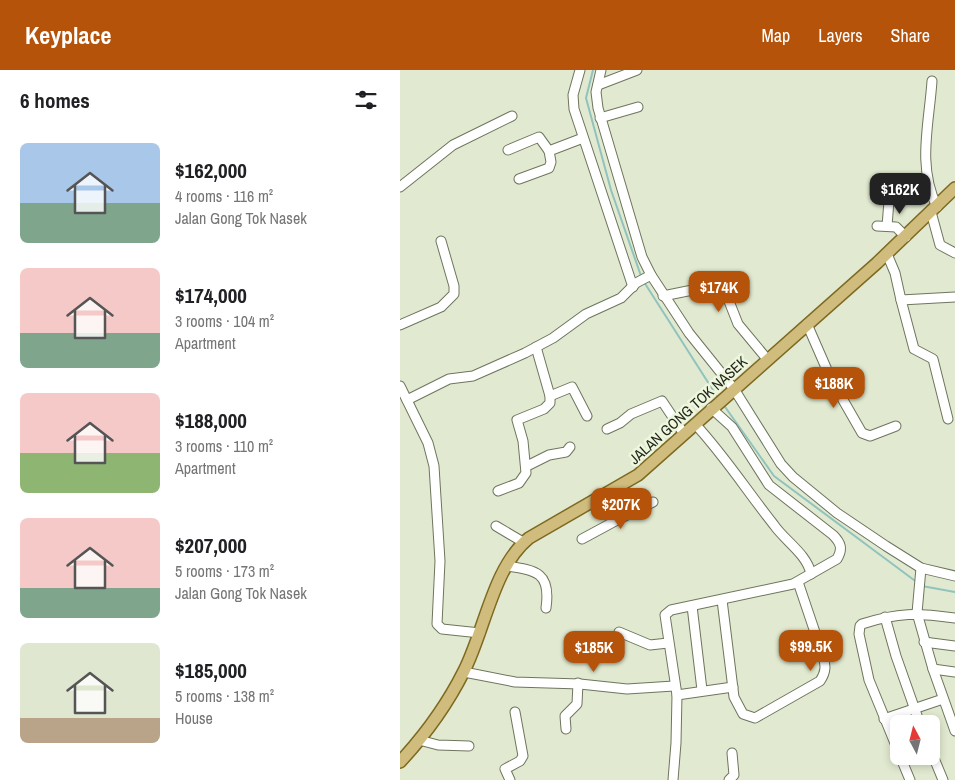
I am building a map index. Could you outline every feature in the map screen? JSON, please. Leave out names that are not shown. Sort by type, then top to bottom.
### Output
[{"type":"main road","name":"JALAN GONG TOK NASEK","points":[[402,755],[419,740],[443,708],[464,672],[506,566],[514,552],[523,542],[638,475],[887,254],[955,188]]},
{"type":"street","points":[[580,70],[573,102],[634,285]]},
{"type":"street","points":[[601,70],[596,98],[600,118],[642,257],[650,275],[663,296],[733,390],[776,458],[788,472],[837,513],[921,570],[955,576]]},
{"type":"street","points":[[598,85],[637,70]]},
{"type":"street","points":[[932,81],[925,165],[928,188],[934,209],[940,246],[955,253]]},
{"type":"street","points":[[600,118],[638,107]]},
{"type":"street","points":[[400,187],[453,145],[512,116]]},
{"type":"street","points":[[508,150],[539,137],[549,151],[552,162],[549,168],[520,179]]},
{"type":"street","points":[[549,151],[584,138]]},
{"type":"street","points":[[887,226],[889,201]]},
{"type":"street","points":[[877,226],[896,227],[906,236]]},
{"type":"street","points":[[400,325],[440,307],[454,294],[454,286],[441,242]]},
{"type":"street","points":[[887,254],[895,273],[914,349],[933,359],[948,419]]},
{"type":"street","points":[[407,400],[449,379],[473,376],[536,348],[586,314],[621,298],[634,285],[650,275]]},
{"type":"street","points":[[663,296],[717,285],[722,286],[738,324],[767,359]]},
{"type":"street","points":[[901,300],[955,297]]},
{"type":"street","points":[[808,324],[832,379],[862,433],[866,436],[874,436],[896,426]]},
{"type":"street","points":[[498,491],[519,483],[525,476],[527,466],[517,420],[548,407],[550,396],[536,348]]},
{"type":"street","points":[[400,386],[428,443],[434,466],[440,561],[437,624],[442,629],[480,633]]},
{"type":"street","points":[[550,396],[572,387],[587,416]]},
{"type":"street","points":[[607,429],[620,423],[631,414],[662,401],[684,434]]},
{"type":"street","points":[[673,780],[677,735],[675,691],[665,615],[671,610],[798,582],[837,559],[841,553],[841,546],[833,536],[769,485],[732,427],[714,406]]},
{"type":"street","points":[[695,424],[725,459],[774,527],[806,561],[811,574]]},
{"type":"street","points":[[527,466],[550,455],[566,452],[570,448]]},
{"type":"street","points":[[605,495],[619,518]]},
{"type":"street","points":[[582,539],[619,518],[653,502]]},
{"type":"street","points":[[496,526],[523,542]]},
{"type":"street","points":[[506,566],[530,570],[543,578],[548,590],[546,608]]},
{"type":"street","points":[[921,570],[917,613],[924,642],[955,731]]},
{"type":"street","points":[[722,600],[733,687],[740,710],[747,717],[755,718],[820,681],[824,675],[823,656],[798,582]]},
{"type":"street","points":[[692,606],[702,690]]},
{"type":"street","points":[[890,733],[868,673],[859,630],[862,624],[885,617],[917,613],[955,618]]},
{"type":"street","points":[[885,617],[916,715]]},
{"type":"street","points":[[619,632],[650,645],[668,643]]},
{"type":"street","points":[[924,642],[955,646]]},
{"type":"street","points":[[933,669],[955,672]]},
{"type":"street","points":[[464,672],[515,682],[578,684],[627,689],[675,691],[733,687]]},
{"type":"street","points":[[566,730],[565,716],[577,704],[578,684]]},
{"type":"street","points":[[884,719],[943,699]]},
{"type":"street","points":[[510,780],[505,769],[520,762],[523,756],[515,712]]},
{"type":"street","points":[[419,740],[438,745],[469,746]]},
{"type":"street","points":[[729,780],[734,775],[732,753]]},
{"type":"street","points":[[903,765],[910,780]]},
{"type":"street","points":[[937,765],[943,780]]},
{"type":"waterway","points":[[593,70],[586,98],[611,190],[641,276]]},
{"type":"waterway","points":[[644,282],[718,398]]},
{"type":"waterway","points":[[723,404],[774,476],[918,583]]},
{"type":"waterway","points":[[922,586],[955,592]]}]
